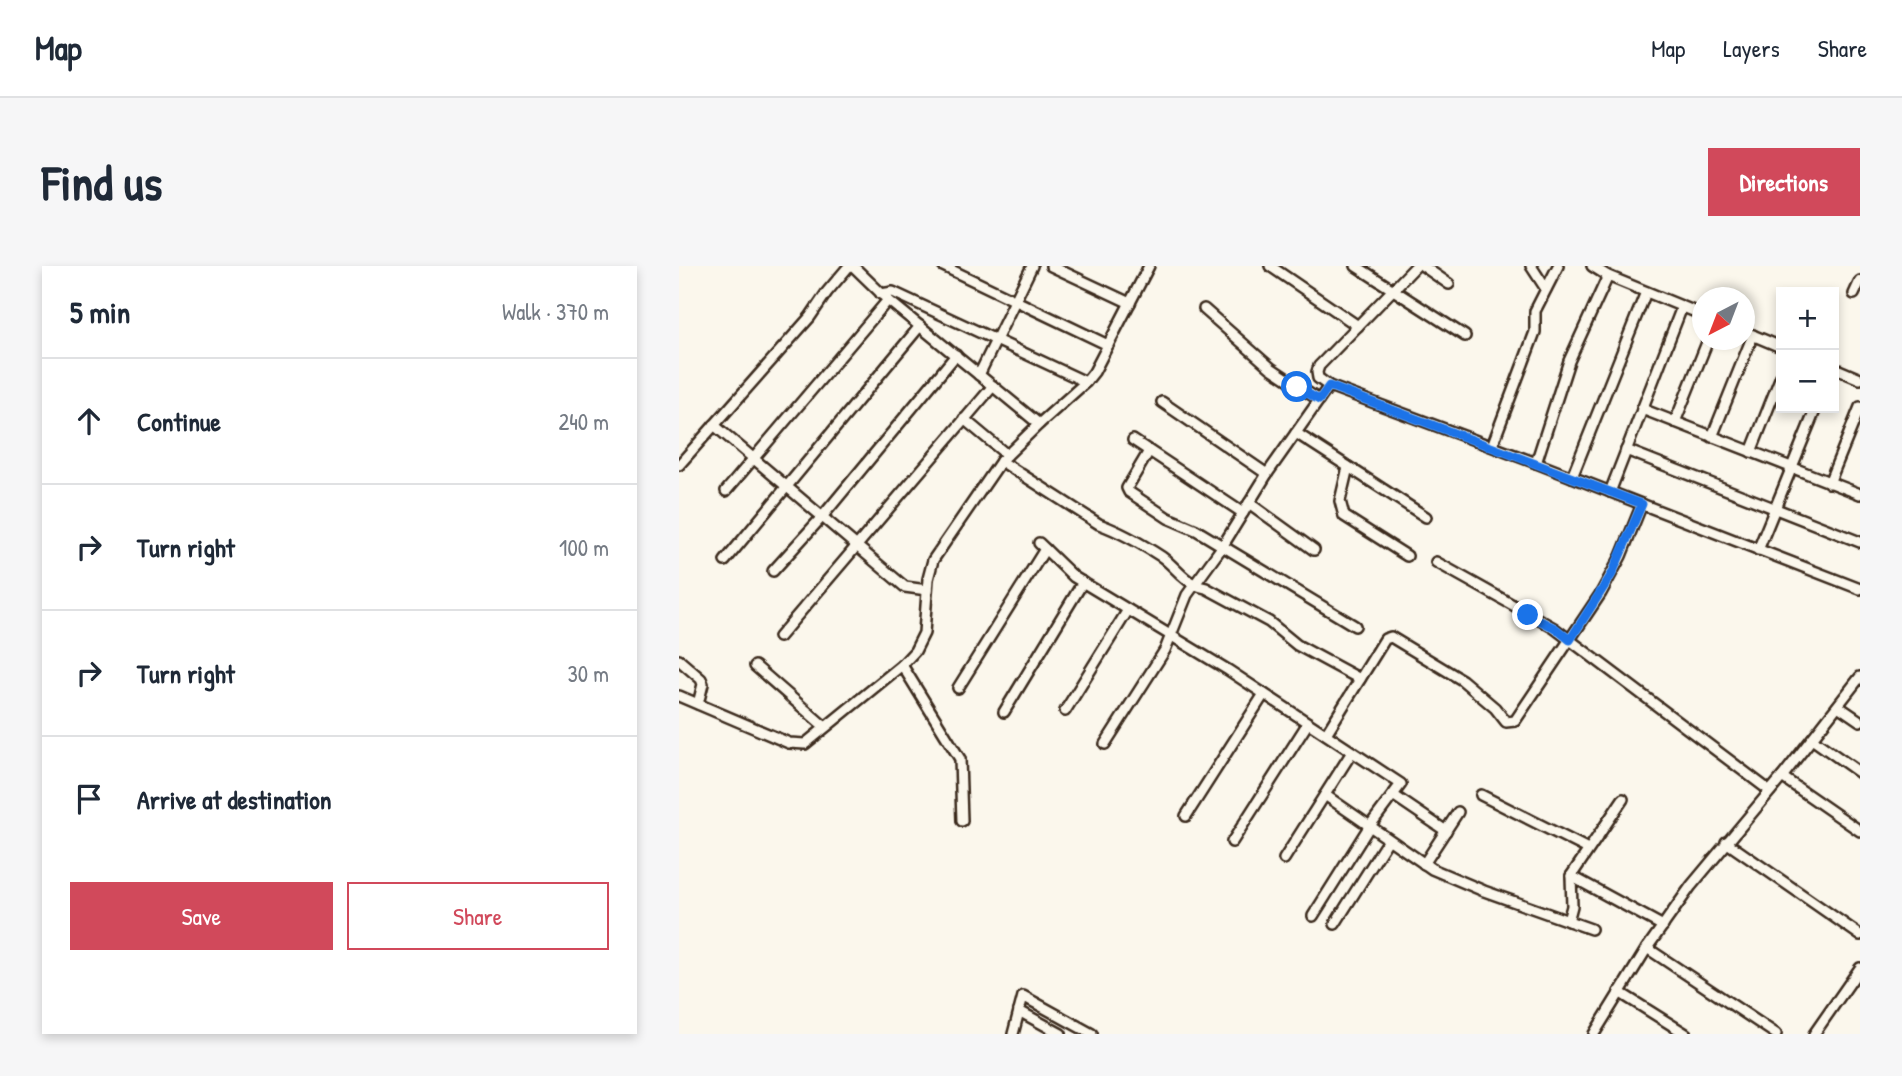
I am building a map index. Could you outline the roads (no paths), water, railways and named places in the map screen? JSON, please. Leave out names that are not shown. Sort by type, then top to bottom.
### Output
[{"type":"street","points":[[679,465],[810,317],[827,292],[851,266],[884,297],[1039,424]]},
{"type":"street","points":[[943,266],[1108,345]]},
{"type":"street","points":[[979,374],[1032,266]]},
{"type":"street","points":[[1051,266],[1130,303]]},
{"type":"street","points":[[679,696],[798,745],[805,744],[902,665],[915,651],[924,633],[929,568],[933,560],[1004,458],[1086,382],[1149,266]]},
{"type":"street","points":[[1270,266],[1358,326]]},
{"type":"street","points":[[1356,266],[1465,336]]},
{"type":"street","points":[[1416,266],[1319,366],[1318,378],[1329,386],[1492,446],[1860,589]]},
{"type":"street","points":[[1423,266],[1449,284]]},
{"type":"street","points":[[1531,266],[1546,289]]},
{"type":"street","points":[[1492,446],[1535,332],[1535,311],[1558,266]]},
{"type":"street","points":[[1593,266],[1608,276],[1692,311]]},
{"type":"street","points":[[1536,463],[1569,361],[1608,276]]},
{"type":"street","points":[[1854,294],[1860,282]]},
{"type":"street","points":[[726,491],[884,297],[893,292],[1086,382]]},
{"type":"street","points":[[1572,477],[1646,292]]},
{"type":"street","points":[[1610,492],[1682,307]]},
{"type":"street","points":[[1204,309],[1271,368],[1319,400]]},
{"type":"street","points":[[725,561],[920,326]]},
{"type":"street","points":[[1755,336],[1776,345]]},
{"type":"street","points":[[1675,422],[1704,350]]},
{"type":"street","points":[[1712,437],[1743,350]]},
{"type":"street","points":[[773,571],[822,517],[956,355]]},
{"type":"street","points":[[1839,370],[1860,379]]},
{"type":"street","points":[[779,638],[993,386]]},
{"type":"street","points":[[1105,744],[1165,650],[1182,603],[1329,386]]},
{"type":"street","points":[[1751,452],[1776,389]]},
{"type":"street","points":[[1162,402],[1267,474]]},
{"type":"street","points":[[1829,483],[1860,407]]},
{"type":"street","points":[[1642,409],[1860,494]]},
{"type":"street","points":[[1758,550],[1814,413]]},
{"type":"street","points":[[964,419],[1004,458],[1098,524],[1115,529],[1164,559],[1195,586],[1206,588],[1269,622],[1297,645],[1360,679]]},
{"type":"street","points":[[713,425],[905,587],[927,590]]},
{"type":"street","points":[[1296,433],[1426,517]]},
{"type":"street","points":[[1133,440],[1243,513]]},
{"type":"street","points":[[1626,450],[1860,542]]},
{"type":"street","points":[[1149,451],[1127,488],[1129,492],[1168,519],[1196,530],[1355,626]]},
{"type":"street","points":[[1348,467],[1341,502],[1343,516],[1407,556]]},
{"type":"street","points":[[1249,503],[1314,550]]},
{"type":"street","points":[[1326,734],[1385,639],[1391,637],[1462,680],[1495,708],[1506,722],[1515,721],[1612,574],[1642,504]]},
{"type":"street","points":[[958,688],[1042,546],[1083,582],[1264,694],[1401,784],[1369,827],[1313,916]]},
{"type":"street","points":[[1436,562],[1555,628],[1770,791]]},
{"type":"street","points":[[1004,712],[1083,582]]},
{"type":"street","points":[[1065,711],[1128,610]]},
{"type":"street","points":[[679,660],[703,684],[698,704]]},
{"type":"street","points":[[902,665],[960,759],[962,821]]},
{"type":"street","points":[[755,666],[825,727]]},
{"type":"street","points":[[1594,1034],[1663,926],[1726,842],[1782,777],[1860,677]]},
{"type":"street","points":[[1187,816],[1264,694]]},
{"type":"street","points":[[1838,706],[1860,721]]},
{"type":"street","points":[[1232,842],[1308,723]]},
{"type":"street","points":[[1812,739],[1860,773]]},
{"type":"street","points":[[1284,859],[1352,752]]},
{"type":"street","points":[[1782,777],[1860,831]]},
{"type":"street","points":[[1325,795],[1424,864],[1484,891],[1591,929]]},
{"type":"street","points":[[1393,795],[1445,831]]},
{"type":"street","points":[[1481,795],[1588,849]]},
{"type":"street","points":[[1568,921],[1571,912],[1571,876],[1623,799]]},
{"type":"street","points":[[1424,864],[1458,812]]},
{"type":"street","points":[[1335,924],[1388,840]]},
{"type":"street","points":[[1726,842],[1860,935]]},
{"type":"street","points":[[1571,876],[1663,926]]},
{"type":"street","points":[[1647,948],[1776,1034]]},
{"type":"street","points":[[1814,1034],[1860,968]]},
{"type":"street","points":[[1619,992],[1686,1034]]},
{"type":"street","points":[[1013,1034],[1023,996],[1092,1034]]},
{"type":"street","points":[[1019,1011],[1061,1034]]}]
